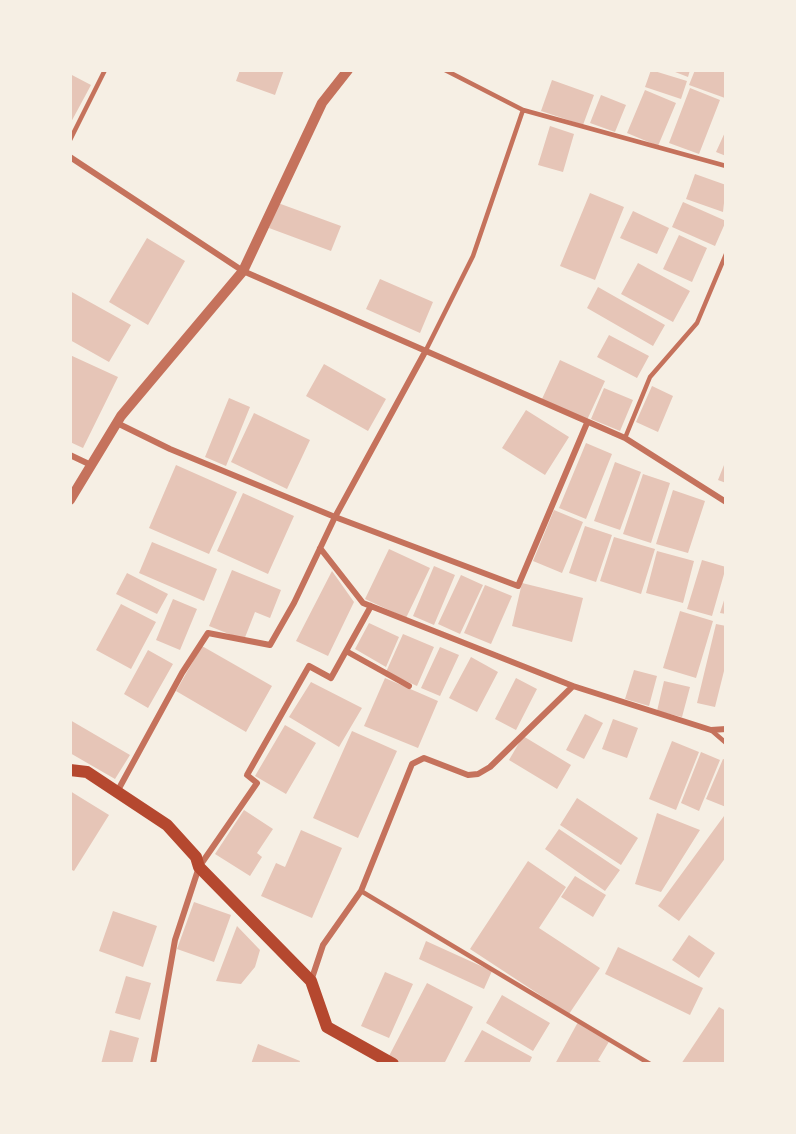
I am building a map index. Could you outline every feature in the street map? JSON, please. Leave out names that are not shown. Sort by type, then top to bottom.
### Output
[{"type":"main road","points":[[70,770],[87,772],[167,825],[196,857],[199,867],[310,981],[327,1027],[378,1060],[393,1064]]},
{"type":"street","points":[[70,500],[117,423],[243,271],[322,103],[348,70]]},
{"type":"street","points":[[70,157],[243,271],[587,423],[626,438],[726,502]]},
{"type":"street","points":[[117,792],[182,673],[208,633],[270,645],[335,517],[425,352]]},
{"type":"street","points":[[117,423],[170,449],[335,517],[518,586],[587,423]]},
{"type":"street","points":[[70,455],[91,465]]},
{"type":"street","points":[[320,548],[363,603],[573,687],[711,730],[726,729]]},
{"type":"street","points":[[153,1064],[175,940],[199,867],[257,783],[247,775],[309,666],[331,678],[371,606]]},
{"type":"street","points":[[346,651],[409,686]]},
{"type":"street","points":[[310,981],[323,945],[361,891],[412,764],[424,758],[468,775],[478,774],[490,767],[573,687]]},
{"type":"lane","points":[[70,140],[105,70]]},
{"type":"lane","points":[[445,70],[523,111],[726,166]]},
{"type":"lane","points":[[425,352],[473,256],[523,111]]},
{"type":"lane","points":[[626,438],[650,377],[697,323],[726,254]]},
{"type":"lane","points":[[711,730],[726,743]]},
{"type":"lane","points":[[361,891],[650,1064]]},
{"type":"building","points":[[240,70],[284,70],[275,95],[236,81]]},
{"type":"building","points":[[651,70],[687,81],[681,99],[645,87]]},
{"type":"building","points":[[670,70],[690,70],[688,77]]},
{"type":"building","points":[[695,70],[726,70],[725,98],[689,85]]},
{"type":"building","points":[[70,74],[91,85],[70,124]]},
{"type":"building","points":[[552,80],[594,95],[583,125],[541,111]]},
{"type":"building","points":[[690,88],[720,100],[699,154],[669,143]]},
{"type":"building","points":[[645,90],[676,103],[658,146],[627,133]]},
{"type":"building","points":[[601,95],[626,105],[615,132],[590,123]]},
{"type":"building","points":[[550,126],[574,134],[563,172],[538,165]]},
{"type":"building","points":[[726,130],[726,156],[716,152]]},
{"type":"building","points":[[695,174],[726,185],[723,212],[686,199]]},
{"type":"building","points":[[590,193],[624,207],[595,280],[560,266]]},
{"type":"building","points":[[683,202],[726,221],[715,246],[672,227]]},
{"type":"building","points":[[278,203],[341,226],[331,251],[269,228]]},
{"type":"building","points":[[633,211],[669,228],[657,254],[620,238]]},
{"type":"building","points":[[679,235],[707,248],[692,282],[663,269]]},
{"type":"building","points":[[147,238],[185,261],[148,325],[109,302]]},
{"type":"building","points":[[638,263],[690,291],[673,322],[621,294]]},
{"type":"building","points":[[380,279],[433,302],[420,333],[366,309]]},
{"type":"building","points":[[598,287],[665,325],[653,346],[587,308]]},
{"type":"building","points":[[70,291],[131,325],[109,362],[70,340]]},
{"type":"building","points":[[609,335],[649,356],[637,378],[597,357]]},
{"type":"building","points":[[70,355],[118,377],[83,448],[70,442]]},
{"type":"building","points":[[560,360],[605,381],[587,420],[542,399]]},
{"type":"building","points":[[324,364],[386,399],[368,431],[306,396]]},
{"type":"building","points":[[652,386],[673,396],[658,432],[636,422]]},
{"type":"building","points":[[604,388],[633,400],[620,431],[591,419]]},
{"type":"building","points":[[229,398],[250,407],[226,466],[205,457]]},
{"type":"building","points":[[526,410],[569,437],[545,475],[502,448]]},
{"type":"building","points":[[254,413],[310,440],[287,489],[231,462]]},
{"type":"building","points":[[586,443],[612,454],[586,519],[559,508]]},
{"type":"building","points":[[726,460],[726,483],[718,480]]},
{"type":"building","points":[[615,462],[641,472],[620,530],[594,521]]},
{"type":"building","points":[[176,465],[237,492],[209,554],[149,528]]},
{"type":"building","points":[[643,474],[670,483],[651,543],[623,534]]},
{"type":"building","points":[[673,490],[705,501],[688,553],[656,544]]},
{"type":"building","points":[[243,493],[294,516],[268,574],[217,551]]},
{"type":"building","points":[[554,510],[583,522],[562,573],[533,561]]},
{"type":"building","points":[[585,526],[612,535],[596,582],[569,573]]},
{"type":"building","points":[[614,537],[655,549],[641,594],[600,581]]},
{"type":"building","points":[[152,542],[217,569],[204,601],[139,573]]},
{"type":"building","points":[[389,549],[430,568],[406,618],[365,599]]},
{"type":"building","points":[[657,551],[694,561],[683,603],[646,593]]},
{"type":"building","points":[[702,560],[726,567],[712,616],[687,609]]},
{"type":"building","points":[[434,566],[455,575],[434,625],[413,616]]},
{"type":"building","points":[[232,570],[281,590],[270,618],[255,612],[244,640],[209,626]]},
{"type":"building","points":[[332,571],[354,602],[328,656],[296,641]]},
{"type":"building","points":[[127,573],[168,594],[157,614],[116,594]]},
{"type":"building","points":[[461,575],[483,585],[460,634],[438,624]]},
{"type":"building","points":[[522,583],[583,598],[572,642],[512,626]]},
{"type":"building","points":[[485,585],[512,596],[491,644],[464,633]]},
{"type":"building","points":[[726,594],[726,614],[720,613]]},
{"type":"building","points":[[173,599],[197,609],[180,650],[156,640]]},
{"type":"building","points":[[121,604],[156,622],[131,669],[96,650]]},
{"type":"building","points":[[680,611],[713,621],[696,678],[663,668]]},
{"type":"building","points":[[369,623],[399,637],[386,667],[355,649]]},
{"type":"building","points":[[716,624],[726,626],[726,663],[715,707],[697,703]]},
{"type":"building","points":[[403,634],[434,647],[417,686],[386,672]]},
{"type":"building","points":[[202,646],[272,686],[246,732],[176,691]]},
{"type":"building","points":[[440,647],[459,655],[440,696],[421,688]]},
{"type":"building","points":[[148,650],[173,664],[148,708],[124,694]]},
{"type":"building","points":[[471,657],[498,672],[477,712],[449,698]]},
{"type":"building","points":[[634,670],[657,676],[649,706],[625,699]]},
{"type":"building","points":[[385,678],[438,701],[418,748],[364,726]]},
{"type":"building","points":[[516,678],[537,689],[516,730],[495,719]]},
{"type":"building","points":[[664,681],[690,687],[682,717],[657,711]]},
{"type":"building","points":[[311,682],[362,708],[339,747],[289,717]]},
{"type":"building","points":[[585,714],[603,723],[584,759],[566,750]]},
{"type":"building","points":[[613,719],[638,728],[627,758],[602,749]]},
{"type":"building","points":[[70,720],[130,755],[115,779],[70,753]]},
{"type":"building","points":[[285,725],[316,743],[286,794],[255,776]]},
{"type":"building","points":[[352,731],[397,751],[358,838],[313,818]]},
{"type":"building","points":[[523,736],[571,765],[557,789],[509,760]]},
{"type":"building","points":[[672,741],[699,752],[676,810],[649,799]]},
{"type":"building","points":[[701,752],[720,760],[699,811],[681,803]]},
{"type":"building","points":[[723,759],[726,760],[726,807],[706,799]]},
{"type":"building","points":[[70,791],[109,815],[74,871],[70,869]]},
{"type":"building","points":[[577,798],[638,838],[621,865],[560,825]]},
{"type":"building","points":[[244,810],[273,829],[257,853],[262,857],[250,876],[215,854]]},
{"type":"building","points":[[657,813],[700,830],[661,892],[635,884]]},
{"type":"building","points":[[724,816],[726,857],[679,921],[658,906]]},
{"type":"building","points":[[559,829],[620,870],[605,891],[545,849]]},
{"type":"building","points":[[301,830],[342,848],[312,918],[261,896],[276,863],[285,867]]},
{"type":"building","points":[[528,861],[566,887],[539,928],[600,968],[569,1014],[470,949]]},
{"type":"building","points":[[575,876],[606,895],[593,917],[561,897]]},
{"type":"building","points":[[194,902],[231,915],[214,962],[177,949]]},
{"type":"building","points":[[113,911],[157,926],[143,967],[99,951]]},
{"type":"building","points":[[237,926],[260,950],[255,967],[241,984],[216,981]]},
{"type":"building","points":[[689,935],[715,953],[699,978],[672,960]]},
{"type":"building","points":[[426,941],[492,971],[484,989],[419,959]]},
{"type":"building","points":[[618,947],[703,988],[690,1015],[605,974]]},
{"type":"building","points":[[385,972],[413,984],[389,1038],[361,1026]]},
{"type":"building","points":[[126,976],[151,983],[140,1020],[115,1013]]},
{"type":"building","points":[[427,983],[473,1007],[444,1064],[402,1064],[389,1056]]},
{"type":"building","points":[[502,995],[550,1023],[533,1051],[486,1023]]},
{"type":"building","points":[[719,1007],[726,1011],[726,1064],[681,1064]]},
{"type":"building","points":[[578,1022],[610,1040],[598,1060],[604,1064],[555,1064]]},
{"type":"building","points":[[110,1030],[139,1038],[132,1064],[101,1064]]},
{"type":"building","points":[[482,1030],[532,1057],[529,1064],[463,1064]]},
{"type":"building","points":[[258,1044],[300,1061],[299,1064],[251,1064]]}]
